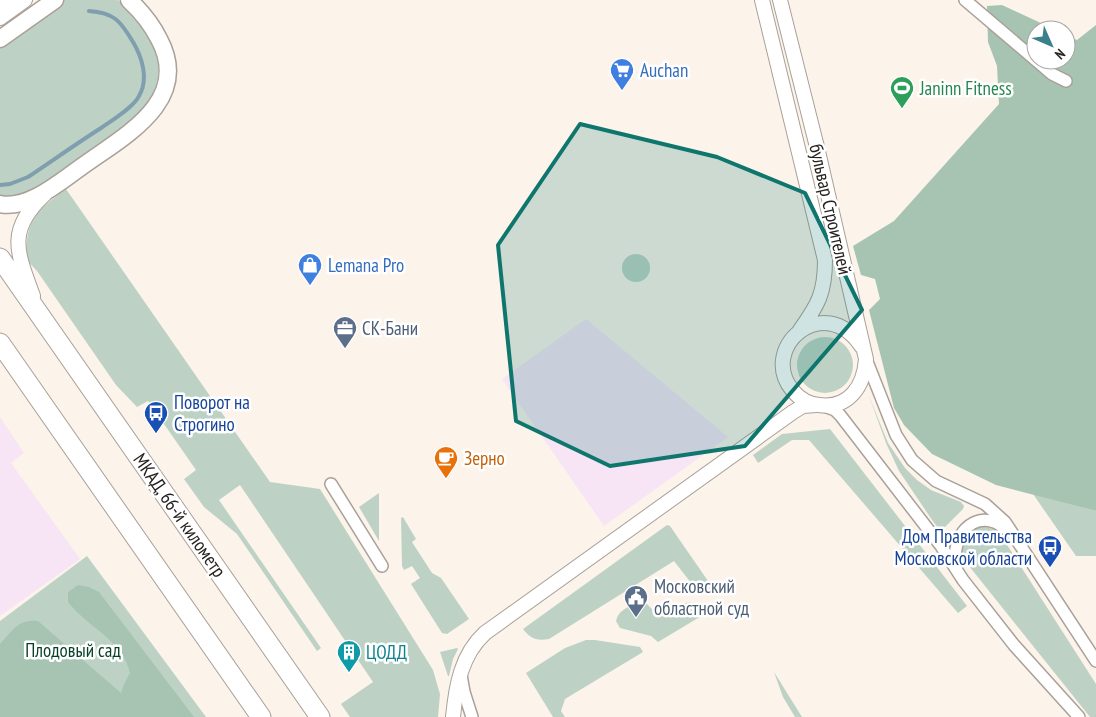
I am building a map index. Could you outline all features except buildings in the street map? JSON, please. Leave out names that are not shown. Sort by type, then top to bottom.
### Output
[{"type":"highway","name":"МКАД, 66-й километр","points":[[0,258],[320,717]]},
{"type":"highway","points":[[0,343],[7,356],[260,717]]},
{"type":"main road","points":[[0,10],[7,0]]},
{"type":"main road","points":[[0,39],[55,0]]},
{"type":"main road","points":[[0,204],[21,203],[55,186],[139,124],[160,101],[169,73],[168,60],[163,46],[141,7],[129,0]]},
{"type":"street","points":[[0,18],[25,0]]},
{"type":"street","name":"бульвар Строителей","points":[[762,0],[825,260],[822,292],[815,309],[790,340],[785,351],[784,375],[789,386],[797,396],[807,402],[835,410],[840,415],[941,546],[963,580],[1027,660],[1079,717]]},
{"type":"street","name":"бульвар Строителей","points":[[780,0],[839,238],[864,353],[865,373],[860,386],[851,396],[838,403],[820,405]]},
{"type":"street","points":[[965,0],[1052,74],[1066,81]]},
{"type":"street","points":[[39,314],[21,263],[17,244],[20,227],[28,213],[55,186]]},
{"type":"street","name":"бульвар Строителей","points":[[799,331],[810,325],[834,324],[846,328],[855,336],[864,353],[896,435],[912,460],[936,481],[985,504],[1006,522],[1096,661]]},
{"type":"street","points":[[453,717],[454,700],[461,671],[471,648],[485,633],[793,412],[803,406],[820,405]]},
{"type":"street","points":[[331,484],[382,566]]},
{"type":"street","name":"бульвар Строителей","points":[[963,580],[955,560],[955,547],[960,535],[970,525],[982,521],[995,522],[1019,542]]},
{"type":"street","points":[[1027,660],[1069,717]]},
{"type":"street","points":[[461,671],[464,692],[472,717]]},
{"type":"highlighted area","points":[[580,124],[717,157],[805,193],[862,310],[745,446],[610,466],[516,421],[498,245]]},
{"type":"shaded area","points":[[586,319],[728,437],[604,526],[502,379]]},
{"type":"shaded area","points":[[0,417],[24,453],[11,463],[80,559],[0,616]]},
{"type":"green space","points":[[63,0],[118,0],[125,6],[141,26],[153,46],[158,61],[160,78],[157,91],[140,115],[37,188],[15,196],[0,196],[0,45]]},
{"type":"green space","points":[[1002,5],[1034,20],[1026,20],[1026,70],[1076,70],[1076,40],[1096,25],[1096,511],[996,485],[932,454],[904,425],[894,408],[869,310],[880,299],[875,279],[861,275],[853,246],[894,221],[999,104],[997,66],[988,42],[987,6]]},
{"type":"green space","points":[[66,189],[270,482],[320,489],[433,670],[440,694],[438,717],[350,717],[341,704],[373,682],[240,485],[219,500],[321,648],[317,651],[237,534],[204,507],[184,479],[196,470],[148,401],[137,407],[116,385],[37,271],[26,259],[28,234],[34,218],[47,204]]},
{"type":"green space","points":[[636,254],[646,258],[650,268],[646,278],[636,282],[626,278],[622,268],[626,258]]},
{"type":"green space","points":[[825,337],[836,339],[845,345],[851,354],[853,365],[851,376],[845,385],[836,391],[825,393],[814,391],[805,385],[799,376],[797,365],[799,354],[805,345],[814,339]]},
{"type":"green space","points":[[869,396],[888,443],[905,468],[931,490],[961,502],[964,506],[943,529],[938,528],[899,471],[886,443]]},
{"type":"green space","points":[[830,429],[967,606],[958,613],[809,440],[792,440],[758,463],[753,455],[782,434]]},
{"type":"green space","points":[[379,493],[379,541],[359,507]]},
{"type":"green space","points":[[1033,494],[1096,511],[1096,556],[1076,556]]},
{"type":"green space","points":[[403,517],[416,539],[412,542],[432,573],[441,578],[469,619],[447,634],[442,633],[411,584],[420,578],[412,566],[404,570],[402,566],[401,518]]},
{"type":"green space","points":[[667,525],[670,526],[717,594],[695,588],[674,561],[549,639],[541,640],[534,638],[523,629]]},
{"type":"green space","points":[[983,526],[993,529],[1002,537],[1096,684],[1096,717],[1090,717],[961,556],[963,540],[973,530]]},
{"type":"green space","name":"Плодовый сад","points":[[87,556],[206,717],[0,717],[0,621]]},
{"type":"green space","name":"Плодовый сад","points":[[78,585],[89,587],[99,592],[194,717],[0,717],[0,644],[16,626],[25,622],[38,621],[121,693],[130,673],[126,661],[120,651],[68,602],[68,592]]},
{"type":"green space","points":[[638,602],[646,603],[660,617],[684,603],[690,602],[702,606],[708,612],[658,642],[651,636],[620,628],[616,621],[621,611]]},
{"type":"green space","points":[[586,640],[640,647],[643,652],[565,699],[561,711],[565,717],[553,717],[526,673],[565,648]]},
{"type":"green space","points":[[458,649],[448,676],[440,652]]},
{"type":"green space","points":[[774,672],[802,717],[795,717],[783,697]]},
{"type":"waterway","points":[[0,185],[10,184],[28,177],[122,113],[139,96],[144,82],[144,75],[139,54],[133,42],[116,19],[105,14],[89,11]]},
{"type":"place","name":"Auchan","points":[[622,91]]},
{"type":"place","name":"Janinn Fitness","points":[[902,109]]},
{"type":"place","name":"Lemana Pro","points":[[310,286]]},
{"type":"place","name":"СК-Бани","points":[[345,349]]},
{"type":"place","name":"Поворот на Строгино","points":[[156,434]]},
{"type":"place","name":"Зерно","points":[[446,479]]},
{"type":"place","name":"Дом Правительства Московской области","points":[[1050,568]]},
{"type":"place","name":"Московский областной суд","points":[[636,618]]},
{"type":"place","name":"ЦОДД","points":[[349,673]]}]
